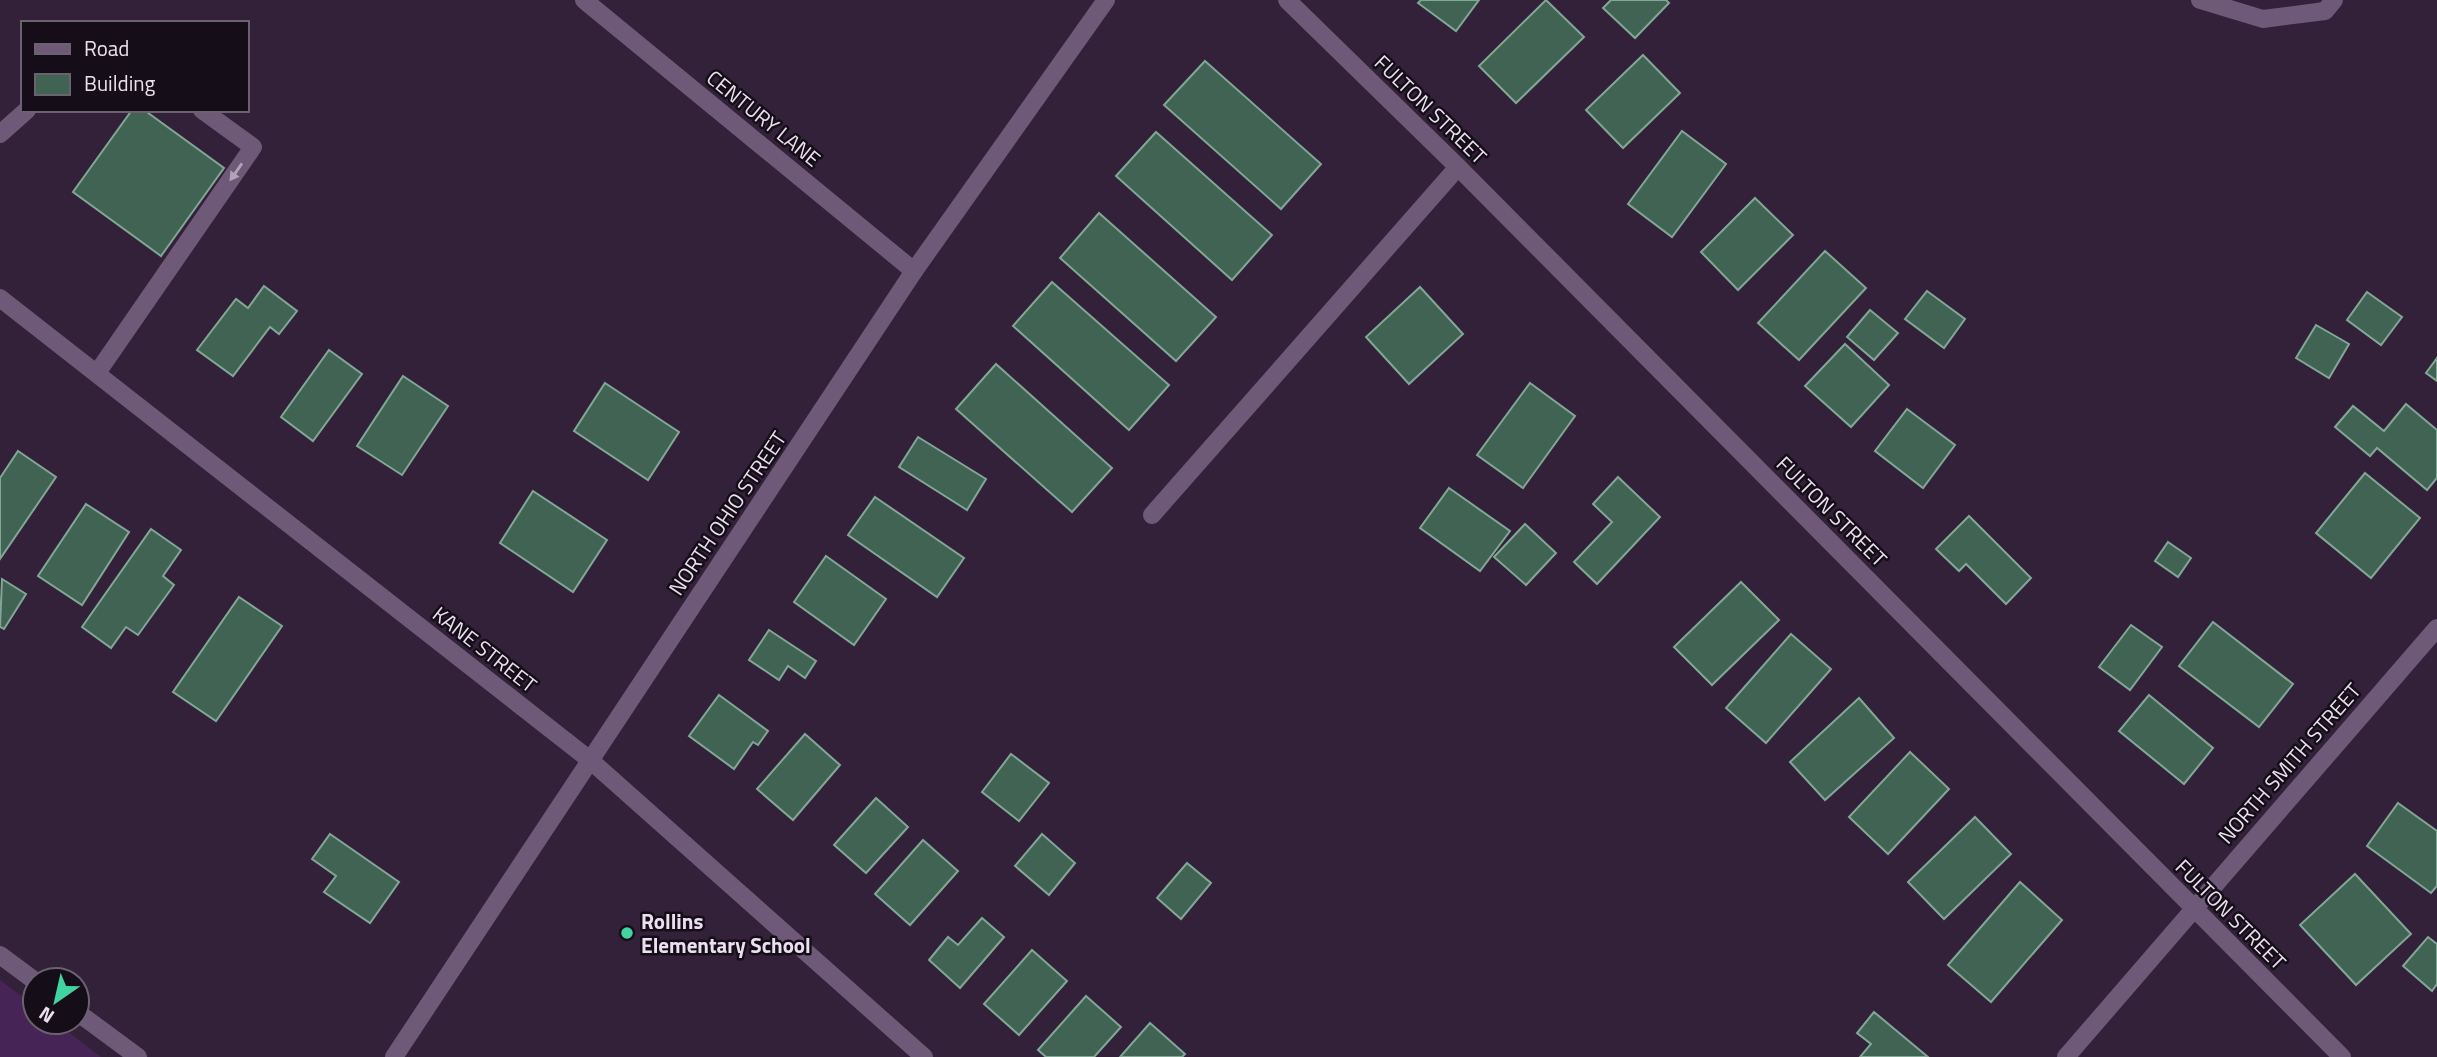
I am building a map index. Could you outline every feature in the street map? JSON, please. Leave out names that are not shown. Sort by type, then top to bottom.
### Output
[{"type":"street","name":"CENTURY LANE","points":[[584,0],[914,271]]},
{"type":"street","name":"NORTH OHIO STREET","points":[[394,1057],[914,271],[1106,0]]},
{"type":"street","name":"FULTON STREET","points":[[1287,0],[1458,167],[2342,1057]]},
{"type":"street","points":[[2200,0],[2263,19],[2325,11],[2334,0]]},
{"type":"street","points":[[0,134],[25,112]]},
{"type":"street","points":[[97,373],[253,147],[205,112]]},
{"type":"street","points":[[1152,515],[1458,167]]},
{"type":"street","name":"KANE STREET","points":[[0,298],[590,760],[924,1057]]},
{"type":"street","name":"NORTH SMITH STREET","points":[[2066,1057],[2193,908],[2435,636]]},
{"type":"street","points":[[0,955],[21,971]]},
{"type":"street","points":[[91,1022],[138,1057]]},
{"type":"shaded area","points":[[0,980],[21,996],[21,1036],[73,1036],[101,1057],[0,1057]]},
{"type":"building","points":[[1421,0],[1479,0],[1456,31],[1418,3]]},
{"type":"building","points":[[1546,0],[1584,37],[1516,103],[1479,66]]},
{"type":"building","points":[[1611,0],[1666,0],[1669,3],[1635,38],[1603,8]]},
{"type":"building","points":[[1643,55],[1680,93],[1623,148],[1586,110]]},
{"type":"building","points":[[1205,61],[1321,164],[1281,209],[1164,105]]},
{"type":"building","points":[[131,112],[147,112],[224,168],[161,256],[73,192]]},
{"type":"building","points":[[1682,131],[1726,164],[1672,237],[1628,204]]},
{"type":"building","points":[[1156,132],[1272,235],[1232,280],[1116,176]]},
{"type":"building","points":[[1755,198],[1793,235],[1738,290],[1701,252]]},
{"type":"building","points":[[1099,213],[1216,317],[1176,361],[1060,258]]},
{"type":"building","points":[[1825,251],[1866,288],[1799,360],[1758,323]]},
{"type":"building","points":[[1052,282],[1169,385],[1129,430],[1013,326]]},
{"type":"building","points":[[264,286],[297,311],[279,334],[270,327],[233,376],[197,350],[236,299],[248,308]]},
{"type":"building","points":[[1420,287],[1463,334],[1409,384],[1366,337]]},
{"type":"building","points":[[1927,291],[1965,319],[1944,348],[1905,319]]},
{"type":"building","points":[[2367,292],[2402,317],[2381,345],[2347,320]]},
{"type":"building","points":[[1870,310],[1898,333],[1874,360],[1847,337]]},
{"type":"building","points":[[2316,325],[2349,344],[2329,378],[2296,358]]},
{"type":"building","points":[[1845,344],[1889,385],[1851,427],[1805,386]]},
{"type":"building","points":[[329,350],[362,374],[313,441],[281,417]]},
{"type":"building","points":[[2437,358],[2437,381],[2426,373]]},
{"type":"building","points":[[996,364],[1112,468],[1072,512],[956,409]]},
{"type":"building","points":[[403,376],[448,406],[402,475],[357,446]]},
{"type":"building","points":[[605,383],[679,432],[648,480],[574,431]]},
{"type":"building","points":[[1530,383],[1575,416],[1523,488],[1477,455]]},
{"type":"building","points":[[2406,404],[2437,430],[2437,478],[2427,490],[2377,448],[2370,456],[2335,427],[2353,406],[2384,431]]},
{"type":"building","points":[[1907,409],[1955,445],[1923,488],[1875,451]]},
{"type":"building","points":[[918,437],[986,479],[967,510],[899,467]]},
{"type":"building","points":[[18,451],[56,477],[0,559],[0,478]]},
{"type":"building","points":[[2365,473],[2420,518],[2371,578],[2316,533]]},
{"type":"building","points":[[1618,477],[1660,517],[1597,584],[1574,562],[1612,522],[1593,504]]},
{"type":"building","points":[[1449,488],[1510,531],[1480,571],[1420,528]]},
{"type":"building","points":[[533,491],[607,540],[573,592],[500,543]]},
{"type":"building","points":[[875,497],[964,558],[937,597],[848,535]]},
{"type":"building","points":[[86,504],[129,532],[82,605],[38,576]]},
{"type":"building","points":[[1969,516],[2031,578],[2006,604],[1966,564],[1959,571],[1936,549]]},
{"type":"building","points":[[1525,524],[1556,553],[1526,585],[1494,557]]},
{"type":"building","points":[[151,529],[181,550],[163,576],[174,585],[138,635],[126,627],[111,648],[82,627]]},
{"type":"building","points":[[2168,542],[2191,558],[2178,577],[2155,561]]},
{"type":"building","points":[[826,556],[886,599],[854,645],[794,602]]},
{"type":"building","points":[[2,579],[26,594],[4,629],[0,627]]},
{"type":"building","points":[[1741,582],[1779,620],[1712,685],[1674,647]]},
{"type":"building","points":[[239,597],[282,626],[216,721],[173,692]]},
{"type":"building","points":[[2213,622],[2293,684],[2259,727],[2179,666]]},
{"type":"building","points":[[2131,625],[2162,647],[2130,690],[2099,667]]},
{"type":"building","points":[[769,630],[816,661],[805,678],[788,666],[779,680],[749,660]]},
{"type":"building","points":[[1791,634],[1831,669],[1766,743],[1726,708]]},
{"type":"building","points":[[719,695],[768,731],[758,745],[753,742],[734,769],[689,736]]},
{"type":"building","points":[[2149,695],[2213,748],[2184,784],[2119,731]]},
{"type":"building","points":[[1859,698],[1894,738],[1825,800],[1790,762]]},
{"type":"building","points":[[805,734],[840,765],[793,820],[757,789]]},
{"type":"building","points":[[1910,752],[1949,789],[1888,854],[1849,817]]},
{"type":"building","points":[[1011,754],[1049,783],[1019,821],[982,792]]},
{"type":"building","points":[[876,798],[908,827],[866,873],[834,845]]},
{"type":"building","points":[[2398,803],[2437,831],[2437,886],[2431,893],[2367,846]]},
{"type":"building","points":[[1975,817],[2011,854],[1944,919],[1908,882]]},
{"type":"building","points":[[330,834],[399,882],[370,923],[324,892],[336,876],[312,859]]},
{"type":"building","points":[[1042,834],[1075,863],[1049,895],[1015,866]]},
{"type":"building","points":[[923,840],[958,871],[910,925],[875,894]]},
{"type":"building","points":[[1187,863],[1211,883],[1181,919],[1157,898]]},
{"type":"building","points":[[2355,874],[2411,934],[2356,985],[2300,925]]},
{"type":"building","points":[[2020,882],[2062,920],[1991,1002],[1948,965]]},
{"type":"building","points":[[982,918],[1004,937],[960,988],[929,960],[948,937],[958,945]]},
{"type":"building","points":[[2428,937],[2437,944],[2437,984],[2432,991],[2403,966]]},
{"type":"building","points":[[1032,950],[1067,981],[1019,1035],[984,1004]]},
{"type":"building","points":[[1086,996],[1121,1027],[1094,1057],[1046,1057],[1038,1050]]},
{"type":"building","points":[[1874,1012],[1928,1057],[1860,1057],[1871,1044],[1857,1033]]},
{"type":"building","points":[[1150,1023],[1185,1054],[1182,1057],[1120,1057]]},
{"type":"place","name":"Rollins Elementary School","points":[[627,933]]}]
